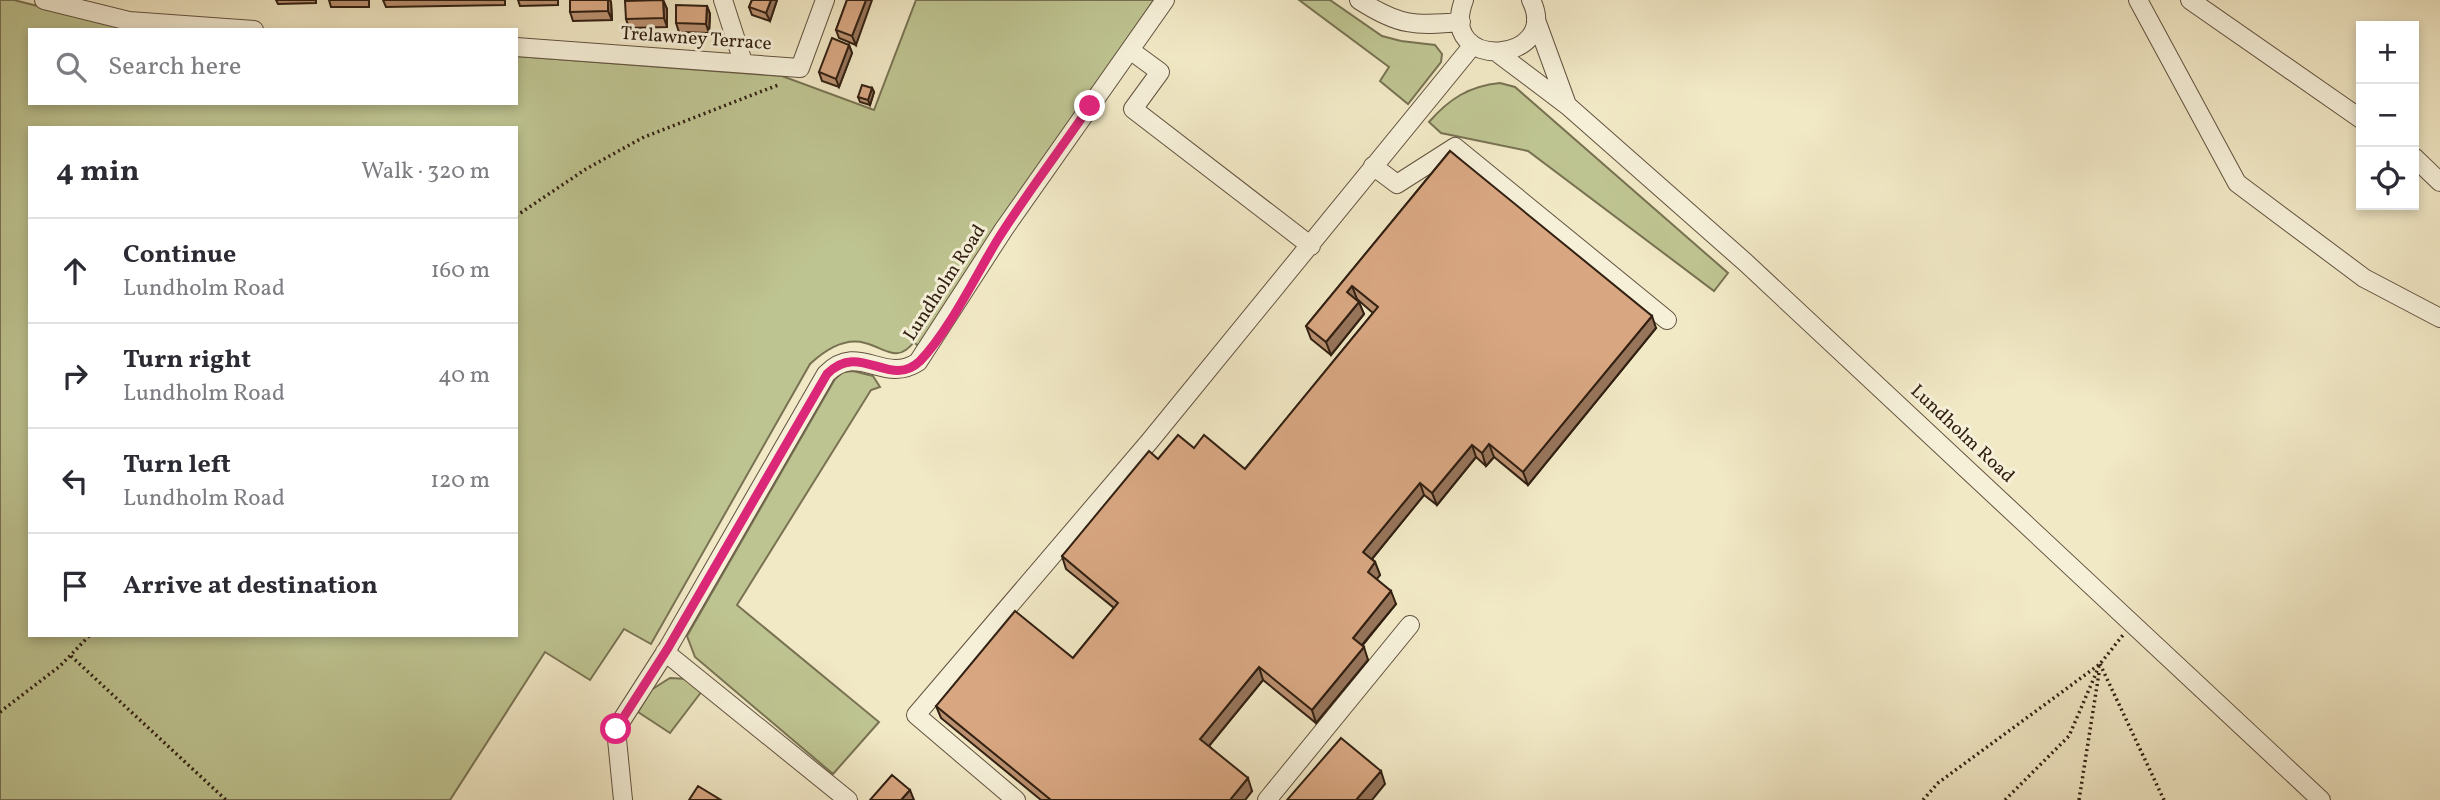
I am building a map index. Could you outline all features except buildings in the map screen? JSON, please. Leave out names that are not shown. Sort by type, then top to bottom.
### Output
[{"type":"street","points":[[44,0],[129,21],[226,28]]},
{"type":"street","points":[[723,0],[743,62]]},
{"type":"street","points":[[800,68],[825,0]]},
{"type":"street","name":"Lundholm Road","points":[[623,800],[616,729],[665,652],[827,374],[835,365],[853,360],[888,370],[911,367],[918,362],[934,343],[1004,229],[1165,0]]},
{"type":"street","points":[[1016,800],[916,715],[1311,246],[1373,166],[1473,46],[1464,35],[1461,8],[1414,26],[1393,19],[1359,0]]},
{"type":"street","name":"Lundholm Road","points":[[1531,0],[1535,20],[1568,106]]},
{"type":"street","points":[[2138,0],[2237,183],[2364,278],[2440,318]]},
{"type":"street","points":[[2190,0],[2356,116]]},
{"type":"street","points":[[1499,54],[1522,46],[1532,32],[1535,20]]},
{"type":"street","name":"Lundholm Road","points":[[1473,46],[1499,54],[1568,106],[1755,271],[2031,526],[2131,625],[2321,800]]},
{"type":"street","name":"Trelawney Terrace","points":[[518,47],[800,68]]},
{"type":"street","points":[[1130,50],[1160,72],[1133,109],[1311,246]]},
{"type":"street","points":[[1373,166],[1397,184],[1455,147],[1667,320]]},
{"type":"street","points":[[2419,162],[2440,182]]},
{"type":"street","points":[[1267,800],[1410,625]]},
{"type":"street","points":[[665,652],[829,794],[848,800]]},
{"type":"path","points":[[518,215],[586,169],[644,137],[775,85],[790,83],[800,68]]},
{"type":"path","points":[[2005,800],[2069,736],[2101,664],[2131,625]]},
{"type":"path","points":[[0,712],[71,656],[88,637]]},
{"type":"path","points":[[71,656],[226,800]]},
{"type":"path","points":[[1923,800],[1938,783],[2101,664]]},
{"type":"path","points":[[2079,800],[2101,664]]},
{"type":"path","points":[[2101,664],[2164,800]]},
{"type":"green space","points":[[0,0],[14,0],[124,28],[28,28],[28,105],[518,105],[518,56],[782,76],[874,110],[916,0],[1154,0],[918,346],[914,342],[902,352],[891,353],[865,343],[850,342],[828,350],[810,364],[651,644],[624,629],[590,680],[545,652],[450,800],[0,800]]},
{"type":"green space","points":[[1299,0],[1330,0],[1382,36],[1435,45],[1442,54],[1441,62],[1408,104],[1380,81],[1389,67]]},
{"type":"green space","points":[[1500,83],[1515,87],[1728,273],[1714,291],[1528,151],[1441,133],[1429,122],[1460,95],[1479,87]]},
{"type":"green space","points":[[853,371],[873,376],[880,387],[871,390],[737,605],[879,722],[833,774],[695,657],[687,636],[835,379],[843,372]]},
{"type":"green space","points":[[670,678],[688,679],[702,691],[670,733],[638,712],[651,690]]},
{"type":"route","points":[[616,729],[668,648],[827,374],[835,365],[853,360],[862,360],[888,370],[911,367],[918,362],[934,343],[1004,229],[1090,106]]}]
